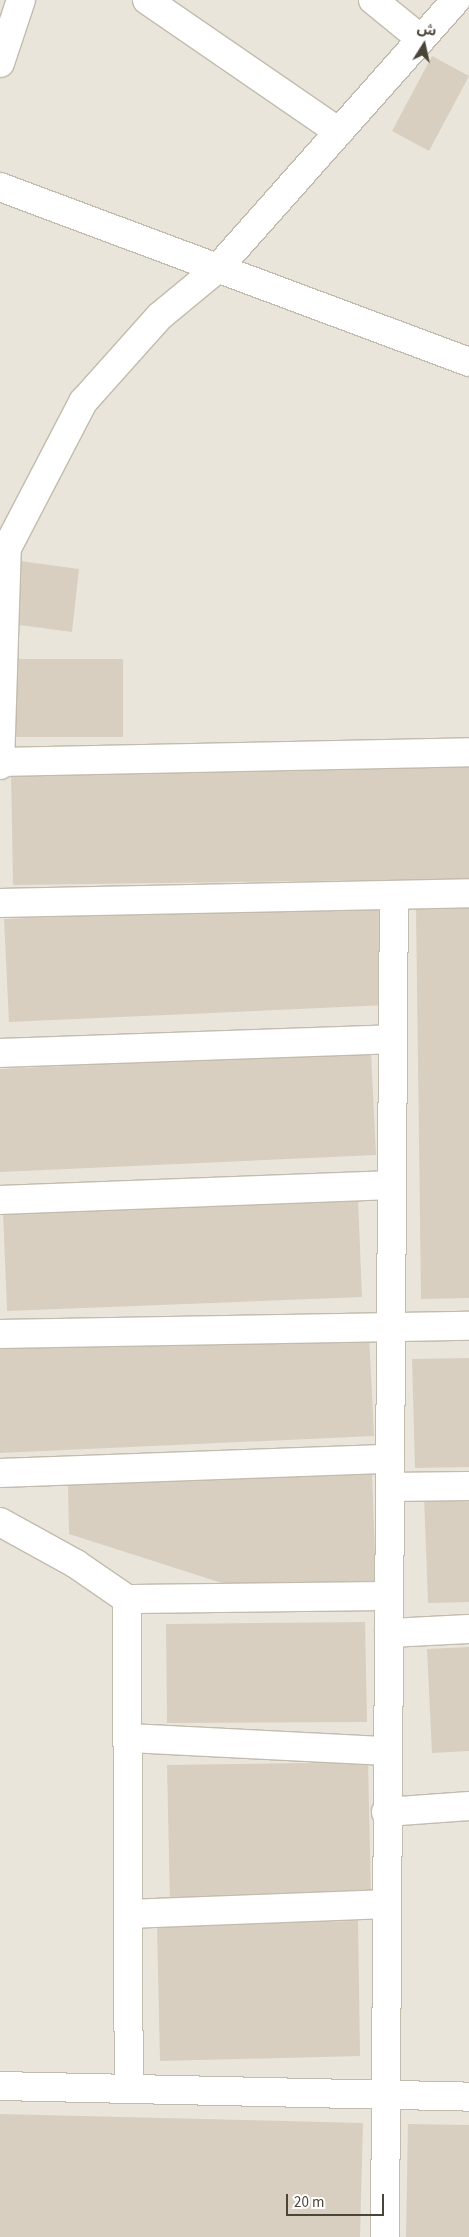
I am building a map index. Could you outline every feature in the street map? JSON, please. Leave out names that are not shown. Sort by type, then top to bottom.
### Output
[{"type":"street","points":[[0,63],[21,0]]},
{"type":"street","points":[[147,0],[339,132]]},
{"type":"street","points":[[374,0],[421,39]]},
{"type":"street","points":[[456,0],[218,268],[160,316],[83,402],[12,533],[5,562],[0,763],[469,752]]},
{"type":"street","points":[[0,187],[469,362]]},
{"type":"street","points":[[0,903],[469,893]]},
{"type":"street","points":[[385,2237],[386,1812],[394,895]]},
{"type":"street","points":[[0,1053],[392,1039]]},
{"type":"street","points":[[0,1200],[392,1184]]},
{"type":"street","points":[[0,1334],[469,1326]]},
{"type":"street","points":[[0,1473],[390,1460]]},
{"type":"street","points":[[390,1488],[469,1486]]},
{"type":"street","points":[[0,1522],[76,1564],[127,1599],[389,1596]]},
{"type":"street","points":[[127,1599],[129,2090]]},
{"type":"street","points":[[389,1633],[469,1629]]},
{"type":"street","points":[[128,1738],[388,1751]]},
{"type":"street","points":[[386,1812],[469,1806]]},
{"type":"street","points":[[128,1914],[387,1904]]},
{"type":"street","points":[[0,2086],[469,2097]]},
{"type":"shaded area","points":[[0,0],[469,0],[469,2237],[0,2237]]},
{"type":"building","points":[[432,56],[469,76],[429,151],[392,131]]},
{"type":"building","points":[[20,561],[79,569],[72,632],[12,624]]},
{"type":"building","points":[[13,659],[123,659],[123,737],[13,737]]},
{"type":"building","points":[[469,766],[469,879],[13,885],[11,772]]},
{"type":"building","points":[[382,902],[387,1005],[9,1022],[4,919]]},
{"type":"building","points":[[416,907],[469,907],[469,1298],[421,1299]]},
{"type":"building","points":[[371,1052],[376,1155],[0,1172],[0,1069]]},
{"type":"building","points":[[358,1199],[362,1297],[7,1311],[3,1212]]},
{"type":"building","points":[[369,1333],[374,1436],[0,1453],[0,1349]]},
{"type":"building","points":[[469,1358],[469,1467],[415,1468],[412,1359]]},
{"type":"building","points":[[372,1473],[376,1581],[225,1584],[69,1534],[68,1484]]},
{"type":"building","points":[[469,1494],[469,1602],[428,1603],[424,1495]]},
{"type":"building","points":[[365,1622],[367,1722],[167,1723],[166,1624]]},
{"type":"building","points":[[469,1647],[469,1751],[432,1753],[427,1649]]},
{"type":"building","points":[[368,1762],[371,1898],[170,1901],[167,1765]]},
{"type":"building","points":[[358,1921],[360,2056],[160,2061],[157,1925]]},
{"type":"building","points":[[0,2114],[363,2123],[360,2237],[0,2237]]},
{"type":"building","points":[[408,2124],[469,2125],[469,2237],[406,2237]]}]
